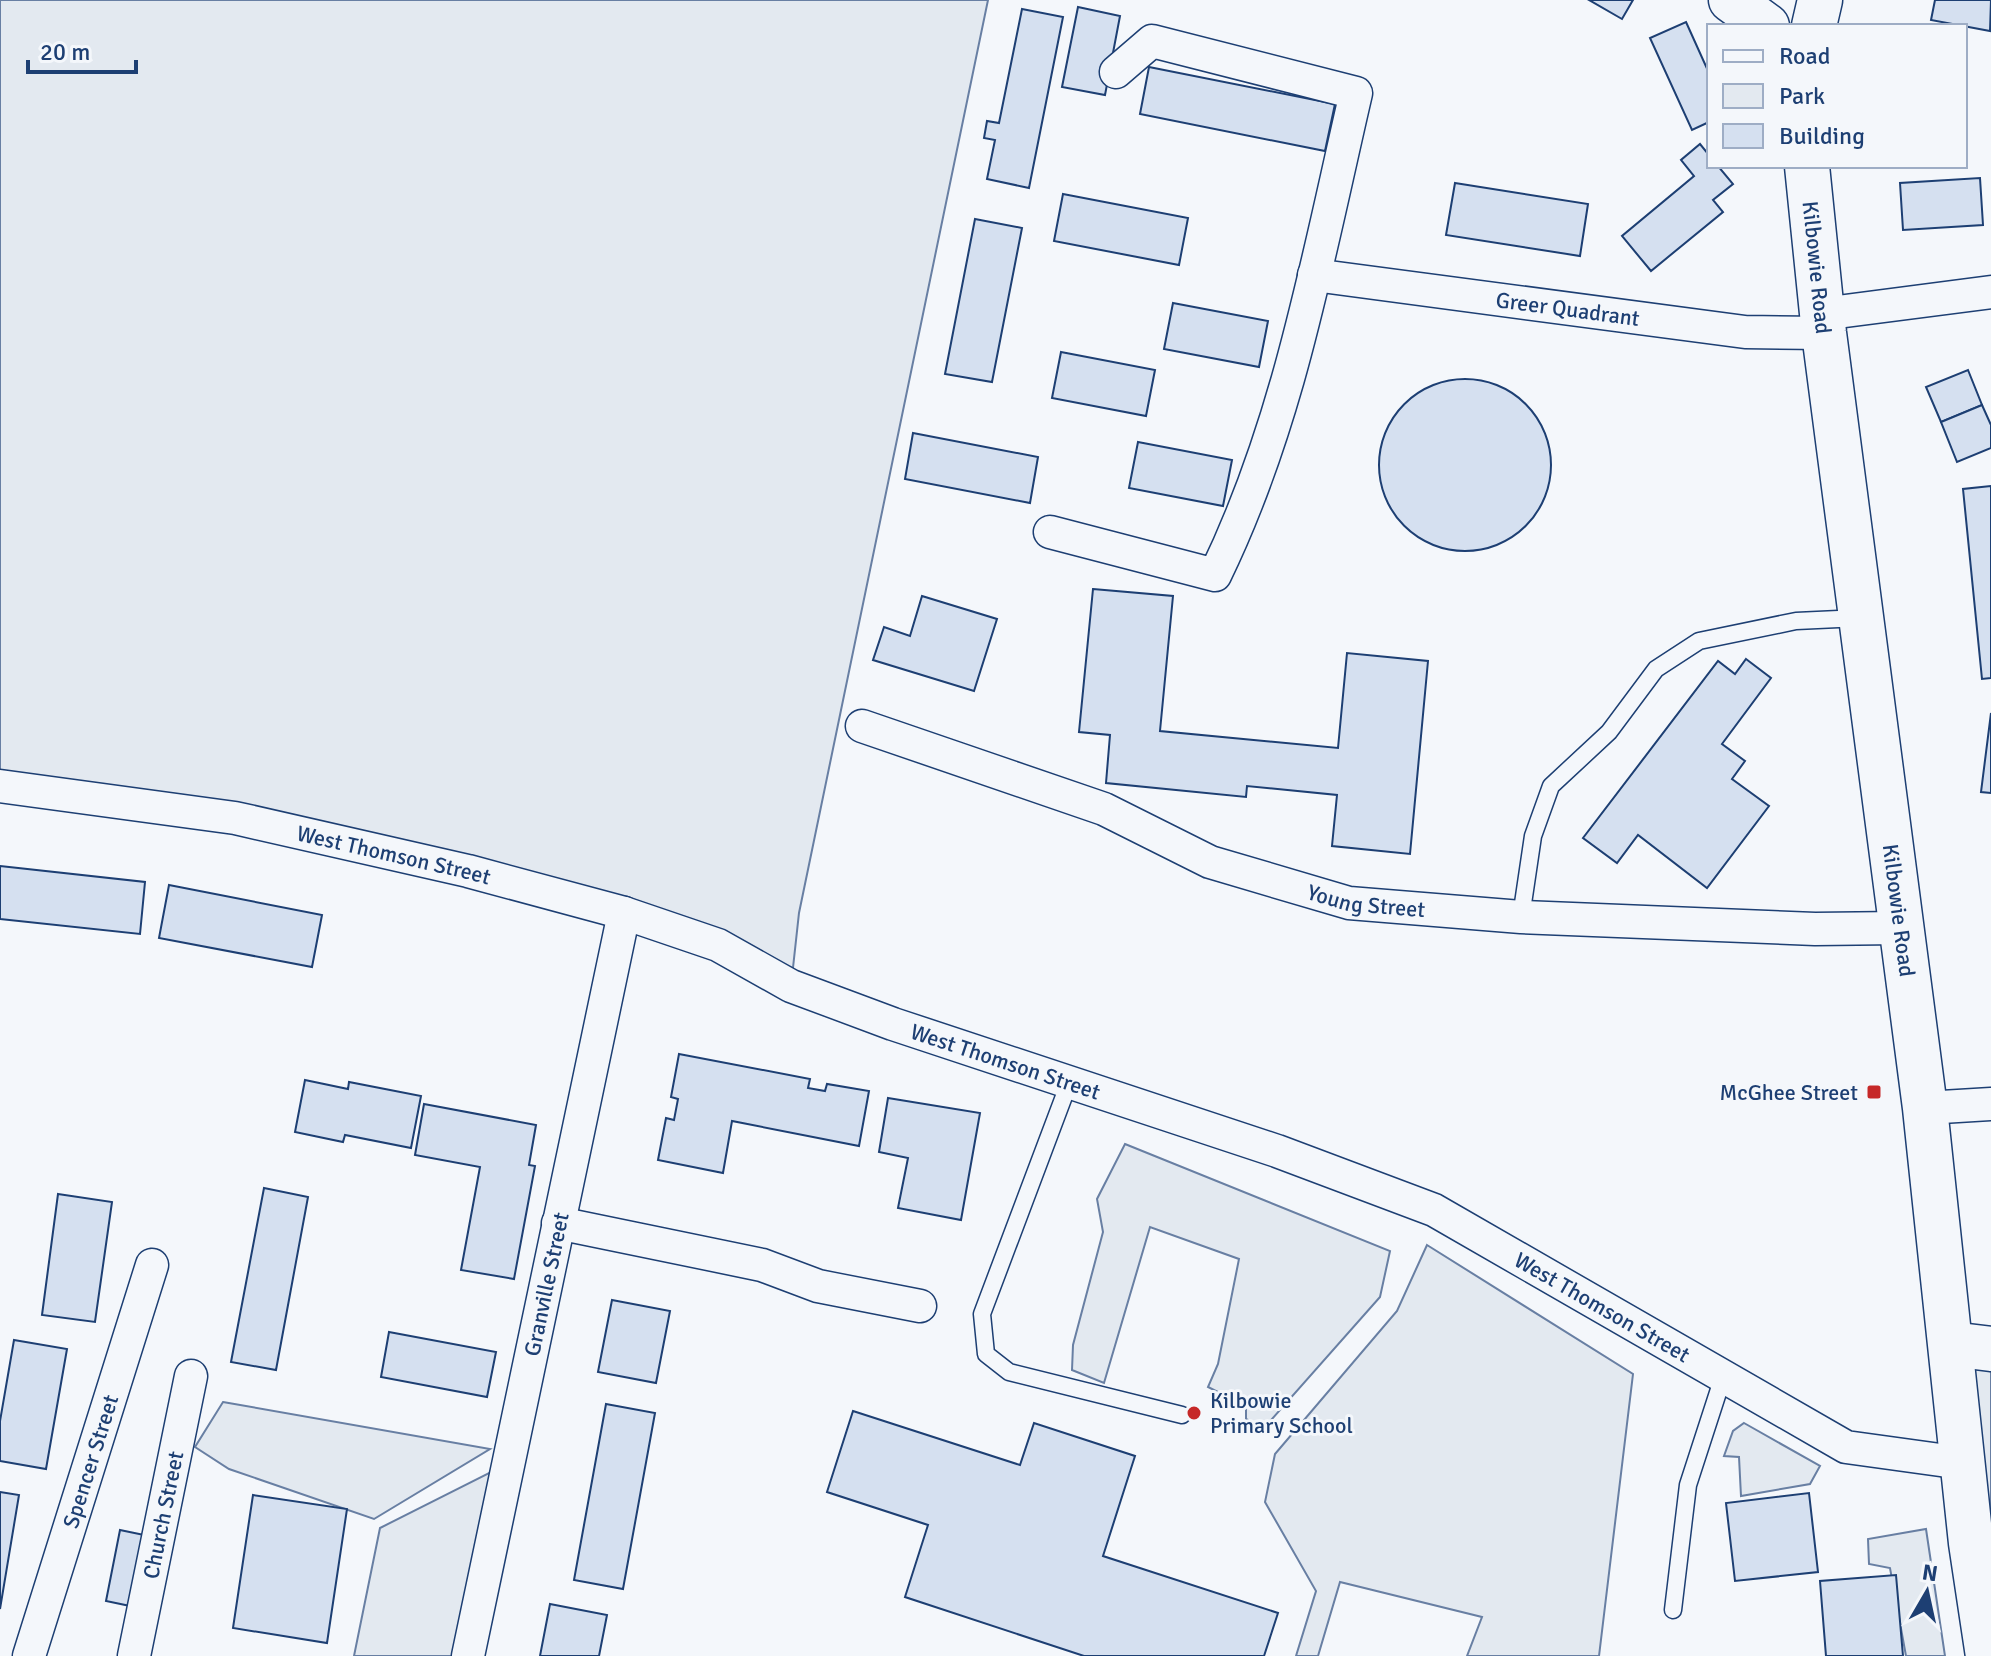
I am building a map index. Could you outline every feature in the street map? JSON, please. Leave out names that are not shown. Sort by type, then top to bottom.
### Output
[{"type":"main road","points":[[1731,0],[1764,24]]},
{"type":"main road","points":[[1814,24],[1820,0]]},
{"type":"main road","name":"Kilbowie Road","points":[[1807,168],[1823,324],[1925,1108],[1971,1346],[1962,1463],[1988,1656]]},
{"type":"street","points":[[1050,532],[1215,575],[1245,513],[1299,346],[1356,93],[1152,41],[1116,72]]},
{"type":"street","name":"Greer Quadrant","points":[[1314,275],[1745,332],[1823,324],[1991,292]]},
{"type":"street","name":"Young Street","points":[[862,726],[1104,809],[1210,862],[1349,903],[1521,917],[1815,929],[1900,928]]},
{"type":"street","name":"West Thomson Street","points":[[0,786],[235,818],[468,871],[624,913],[718,945],[791,986],[1069,1083],[1277,1151],[1434,1210],[1670,1348],[1724,1374],[1846,1447],[1962,1463]]},
{"type":"street","name":"Granville Street","points":[[468,1656],[624,913]]},
{"type":"street","points":[[1925,1108],[1991,1104]]},
{"type":"street","points":[[558,1223],[762,1265],[818,1286],[920,1306]]},
{"type":"street","name":"Spencer Street","points":[[29,1656],[152,1265]]},
{"type":"street","name":"Church Street","points":[[134,1656],[191,1376]]},
{"type":"lane","points":[[1521,917],[1533,836],[1551,786],[1609,732],[1656,669],[1699,641],[1796,621],[1862,618]]},
{"type":"lane","points":[[1069,1083],[982,1314],[986,1354],[1009,1372],[1182,1415]]},
{"type":"lane","points":[[1673,1610],[1688,1485],[1724,1374]]},
{"type":"green space","points":[[0,0],[988,0],[799,913],[791,986],[624,913],[0,786]]},
{"type":"green space","points":[[1125,1144],[1390,1251],[1380,1297],[1264,1428],[1246,1419],[1246,1406],[1208,1387],[1218,1364],[1239,1259],[1150,1227],[1104,1383],[1072,1370],[1073,1345],[1103,1232],[1097,1199]]},
{"type":"green space","points":[[1427,1245],[1633,1374],[1599,1656],[1467,1656],[1482,1617],[1340,1582],[1318,1656],[1296,1656],[1316,1591],[1265,1502],[1275,1454],[1397,1311]]},
{"type":"green space","points":[[1951,1344],[1991,1349],[1991,1656]]},
{"type":"green space","points":[[223,1402],[490,1449],[374,1519],[229,1469],[195,1447]]},
{"type":"green space","points":[[1744,1423],[1820,1466],[1810,1484],[1741,1496],[1739,1457],[1724,1456],[1733,1431]]},
{"type":"green space","points":[[493,1471],[452,1656],[354,1656],[380,1528]]},
{"type":"green space","points":[[1926,1529],[1945,1656],[1906,1656],[1890,1568],[1869,1564],[1868,1539]]},
{"type":"building","points":[[1589,0],[1633,0],[1622,19]]},
{"type":"building","points":[[1935,0],[1991,0],[1990,31],[1967,27],[1967,24],[1931,20]]},
{"type":"building","points":[[1078,7],[1120,16],[1105,95],[1062,87]]},
{"type":"building","points":[[1022,9],[1063,17],[1029,188],[987,179],[995,140],[984,138],[987,121],[999,123]]},
{"type":"building","points":[[1686,22],[1707,69],[1707,123],[1692,130],[1650,38]]},
{"type":"building","points":[[1149,67],[1335,104],[1325,151],[1140,114]]},
{"type":"building","points":[[1700,144],[1707,153],[1707,168],[1720,168],[1733,184],[1713,200],[1723,212],[1651,271],[1622,236],[1694,176],[1681,160]]},
{"type":"building","points":[[1980,178],[1983,225],[1903,230],[1900,183]]},
{"type":"building","points":[[1455,183],[1588,204],[1580,256],[1446,235]]},
{"type":"building","points":[[1063,194],[1188,218],[1179,265],[1054,241]]},
{"type":"building","points":[[975,219],[1022,228],[992,382],[945,374]]},
{"type":"building","points":[[1173,303],[1268,321],[1259,367],[1164,349]]},
{"type":"building","points":[[1061,352],[1155,370],[1146,416],[1052,398]]},
{"type":"building","points":[[1968,370],[1982,405],[1941,422],[1926,387]]},
{"type":"building","points":[[1465,379],[1498,386],[1526,404],[1544,432],[1551,465],[1544,498],[1526,526],[1498,544],[1465,551],[1432,544],[1404,526],[1386,498],[1379,465],[1386,432],[1404,404],[1432,386]]},
{"type":"building","points":[[1982,405],[1991,425],[1991,448],[1957,462],[1941,422]]},
{"type":"building","points":[[913,433],[1038,457],[1030,503],[905,479]]},
{"type":"building","points":[[1138,442],[1232,460],[1223,506],[1129,488]]},
{"type":"building","points":[[1991,486],[1991,678],[1982,679],[1963,489]]},
{"type":"building","points":[[1093,589],[1173,596],[1160,731],[1338,748],[1347,653],[1428,661],[1410,854],[1332,846],[1337,795],[1247,786],[1246,797],[1106,783],[1110,735],[1079,732]]},
{"type":"building","points":[[922,596],[997,619],[974,691],[873,660],[884,627],[910,636]]},
{"type":"building","points":[[1746,659],[1771,678],[1722,744],[1745,761],[1732,779],[1769,806],[1707,888],[1638,835],[1617,863],[1583,838],[1718,661],[1735,674]]},
{"type":"building","points":[[1991,713],[1991,793],[1981,792]]},
{"type":"building","points":[[0,866],[145,882],[140,934],[0,919]]},
{"type":"building","points":[[169,885],[322,915],[312,967],[159,938]]},
{"type":"building","points":[[679,1054],[810,1079],[808,1088],[825,1091],[827,1084],[869,1091],[859,1146],[732,1121],[723,1173],[658,1160],[666,1118],[674,1120],[678,1099],[671,1097]]},
{"type":"building","points":[[305,1080],[348,1089],[349,1082],[421,1096],[411,1148],[345,1135],[343,1142],[295,1132]]},
{"type":"building","points":[[888,1098],[980,1113],[961,1220],[898,1208],[908,1158],[879,1152]]},
{"type":"building","points":[[424,1104],[536,1125],[529,1165],[535,1166],[514,1279],[461,1270],[480,1167],[415,1155]]},
{"type":"building","points":[[264,1188],[308,1197],[276,1370],[231,1362]]},
{"type":"building","points":[[58,1194],[112,1202],[95,1322],[42,1315]]},
{"type":"building","points":[[612,1300],[670,1311],[656,1383],[598,1372]]},
{"type":"building","points":[[389,1332],[496,1352],[487,1397],[381,1377]]},
{"type":"building","points":[[14,1340],[67,1349],[46,1469],[0,1461],[0,1421]]},
{"type":"building","points":[[606,1404],[655,1413],[623,1589],[574,1580]]},
{"type":"building","points":[[853,1411],[1020,1465],[1034,1423],[1135,1456],[1103,1556],[1278,1613],[1264,1656],[1084,1656],[905,1597],[928,1525],[827,1492]]},
{"type":"building","points":[[0,1492],[19,1495],[0,1609]]},
{"type":"building","points":[[1809,1493],[1818,1572],[1735,1581],[1726,1503]]},
{"type":"building","points":[[253,1495],[347,1509],[327,1643],[233,1628]]},
{"type":"building","points":[[120,1530],[149,1536],[135,1607],[106,1601]]},
{"type":"building","points":[[1896,1575],[1903,1656],[1826,1656],[1820,1581]]},
{"type":"building","points":[[550,1604],[607,1615],[599,1656],[540,1656]]},
{"type":"place","name":"McGhee Street","points":[[1874,1092]]},
{"type":"place","name":"Kilbowie Primary School","points":[[1194,1413]]}]
